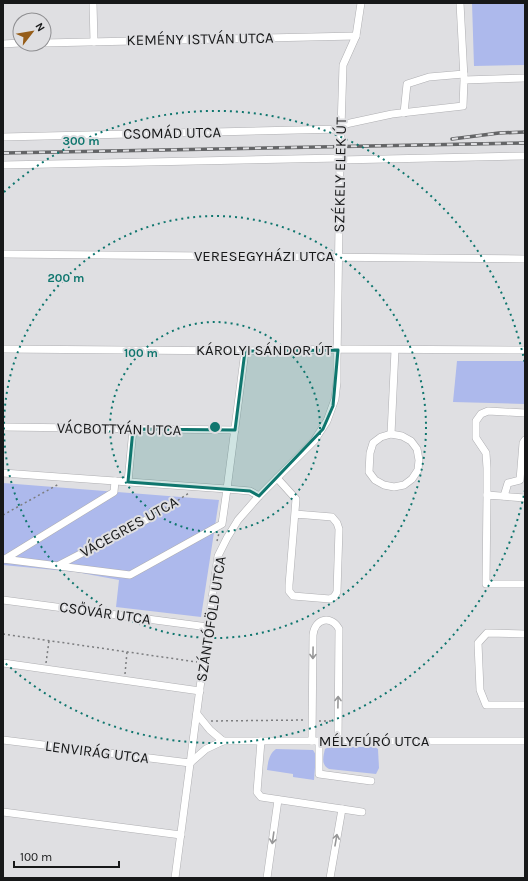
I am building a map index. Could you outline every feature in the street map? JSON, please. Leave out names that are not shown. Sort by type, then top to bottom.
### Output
[{"type":"street","points":[[93,3],[94,42]]},
{"type":"street","name":"SZÉKELY ELEK ÚT","points":[[338,350],[340,159],[343,65],[356,36],[360,3]]},
{"type":"street","points":[[460,3],[464,77]]},
{"type":"street","name":"KEMÉNY ISTVÁN UTCA","points":[[52,43],[356,36]]},
{"type":"street","points":[[404,113],[407,84],[429,77],[525,78]]},
{"type":"street","name":"CSOMÁD UTCA","points":[[3,136],[341,127],[392,114],[463,106],[464,77]]},
{"type":"street","name":"CSOMÁD UTCA","points":[[3,165],[525,156]]},
{"type":"street","name":"VERESEGYHÁZI UTCA","points":[[3,254],[525,259]]},
{"type":"street","name":"KÁROLYI SÁNDOR ÚT","points":[[3,349],[245,351],[525,350]]},
{"type":"street","name":"SZÁNTÓFÖLD UTCA","points":[[175,878],[218,556],[238,520],[259,496],[314,440],[327,422],[335,399],[338,350]]},
{"type":"street","points":[[392,434],[395,350]]},
{"type":"street","points":[[4,559],[130,575],[222,524],[245,351]]},
{"type":"street","points":[[525,413],[488,411],[481,414],[476,421],[476,438],[486,453],[487,468],[486,584],[525,584]]},
{"type":"street","name":"VÁCBOTTYÁN UTCA","points":[[3,427],[235,430]]},
{"type":"street","points":[[128,482],[133,429]]},
{"type":"street","points":[[392,434],[402,436],[411,441],[417,449],[419,460],[418,470],[412,478],[404,485],[394,487],[384,486],[375,480],[369,472],[370,453],[373,443],[382,436],[392,434]]},
{"type":"street","points":[[504,496],[508,483],[520,480],[523,443],[525,440]]},
{"type":"street","name":"VÁCEGRES UTCA","points":[[3,473],[250,491],[259,496]]},
{"type":"street","points":[[277,478],[296,499],[289,591],[293,596],[330,599],[334,597],[337,592],[339,529],[337,523],[332,517],[295,514]]},
{"type":"street","points":[[4,559],[114,492],[115,482]]},
{"type":"street","points":[[487,495],[525,498]]},
{"type":"street","name":"VÁCEGRES UTCA","points":[[59,566],[152,517]]},
{"type":"street","name":"CSŐVÁR UTCA","points":[[3,600],[208,627]]},
{"type":"street","points":[[338,741],[339,629],[337,625],[327,620],[318,623],[314,629],[312,720],[316,741],[319,774],[372,781]]},
{"type":"street","points":[[525,634],[487,633],[478,643],[480,690],[486,705],[525,705]]},
{"type":"street","points":[[3,664],[200,690]]},
{"type":"street","points":[[197,714],[210,730],[223,741]]},
{"type":"street","name":"LENVIRÁG UTCA","points":[[3,740],[190,763]]},
{"type":"street","name":"MÉLYFÚRÓ UTCA","points":[[190,763],[206,749],[223,741],[525,741]]},
{"type":"street","points":[[261,741],[257,792],[261,797],[362,812]]},
{"type":"street","points":[[267,878],[278,800]]},
{"type":"street","points":[[330,878],[342,809]]},
{"type":"street","points":[[3,812],[181,835]]},
{"type":"path","points":[[3,515],[69,478]]},
{"type":"path","name":"VÁCEGRES UTCA","points":[[152,517],[198,487]]},
{"type":"path","points":[[3,634],[196,662]]},
{"type":"path","points":[[46,663],[49,641]]},
{"type":"path","points":[[125,673],[127,652]]},
{"type":"path","points":[[202,720],[312,720],[338,722]]},
{"type":"highlighted area","points":[[338,350],[333,406],[323,429],[259,496],[250,491],[128,482],[133,429],[235,430],[245,351]]},
{"type":"shaded area","points":[[472,3],[525,3],[525,65],[474,66]]},
{"type":"shaded area","points":[[457,361],[525,361],[525,404],[453,402]]},
{"type":"shaded area","points":[[3,483],[219,500],[201,617],[116,607],[119,580],[76,572],[3,565]]},
{"type":"shaded area","points":[[329,747],[375,747],[378,749],[379,768],[376,774],[329,769],[326,767],[323,760],[325,749]]},
{"type":"shaded area","points":[[276,749],[313,750],[316,755],[314,780],[293,777],[293,774],[267,770],[270,756]]},
{"type":"railway","points":[[452,139],[499,133],[525,132]]},
{"type":"railway","points":[[3,153],[525,143]]}]
